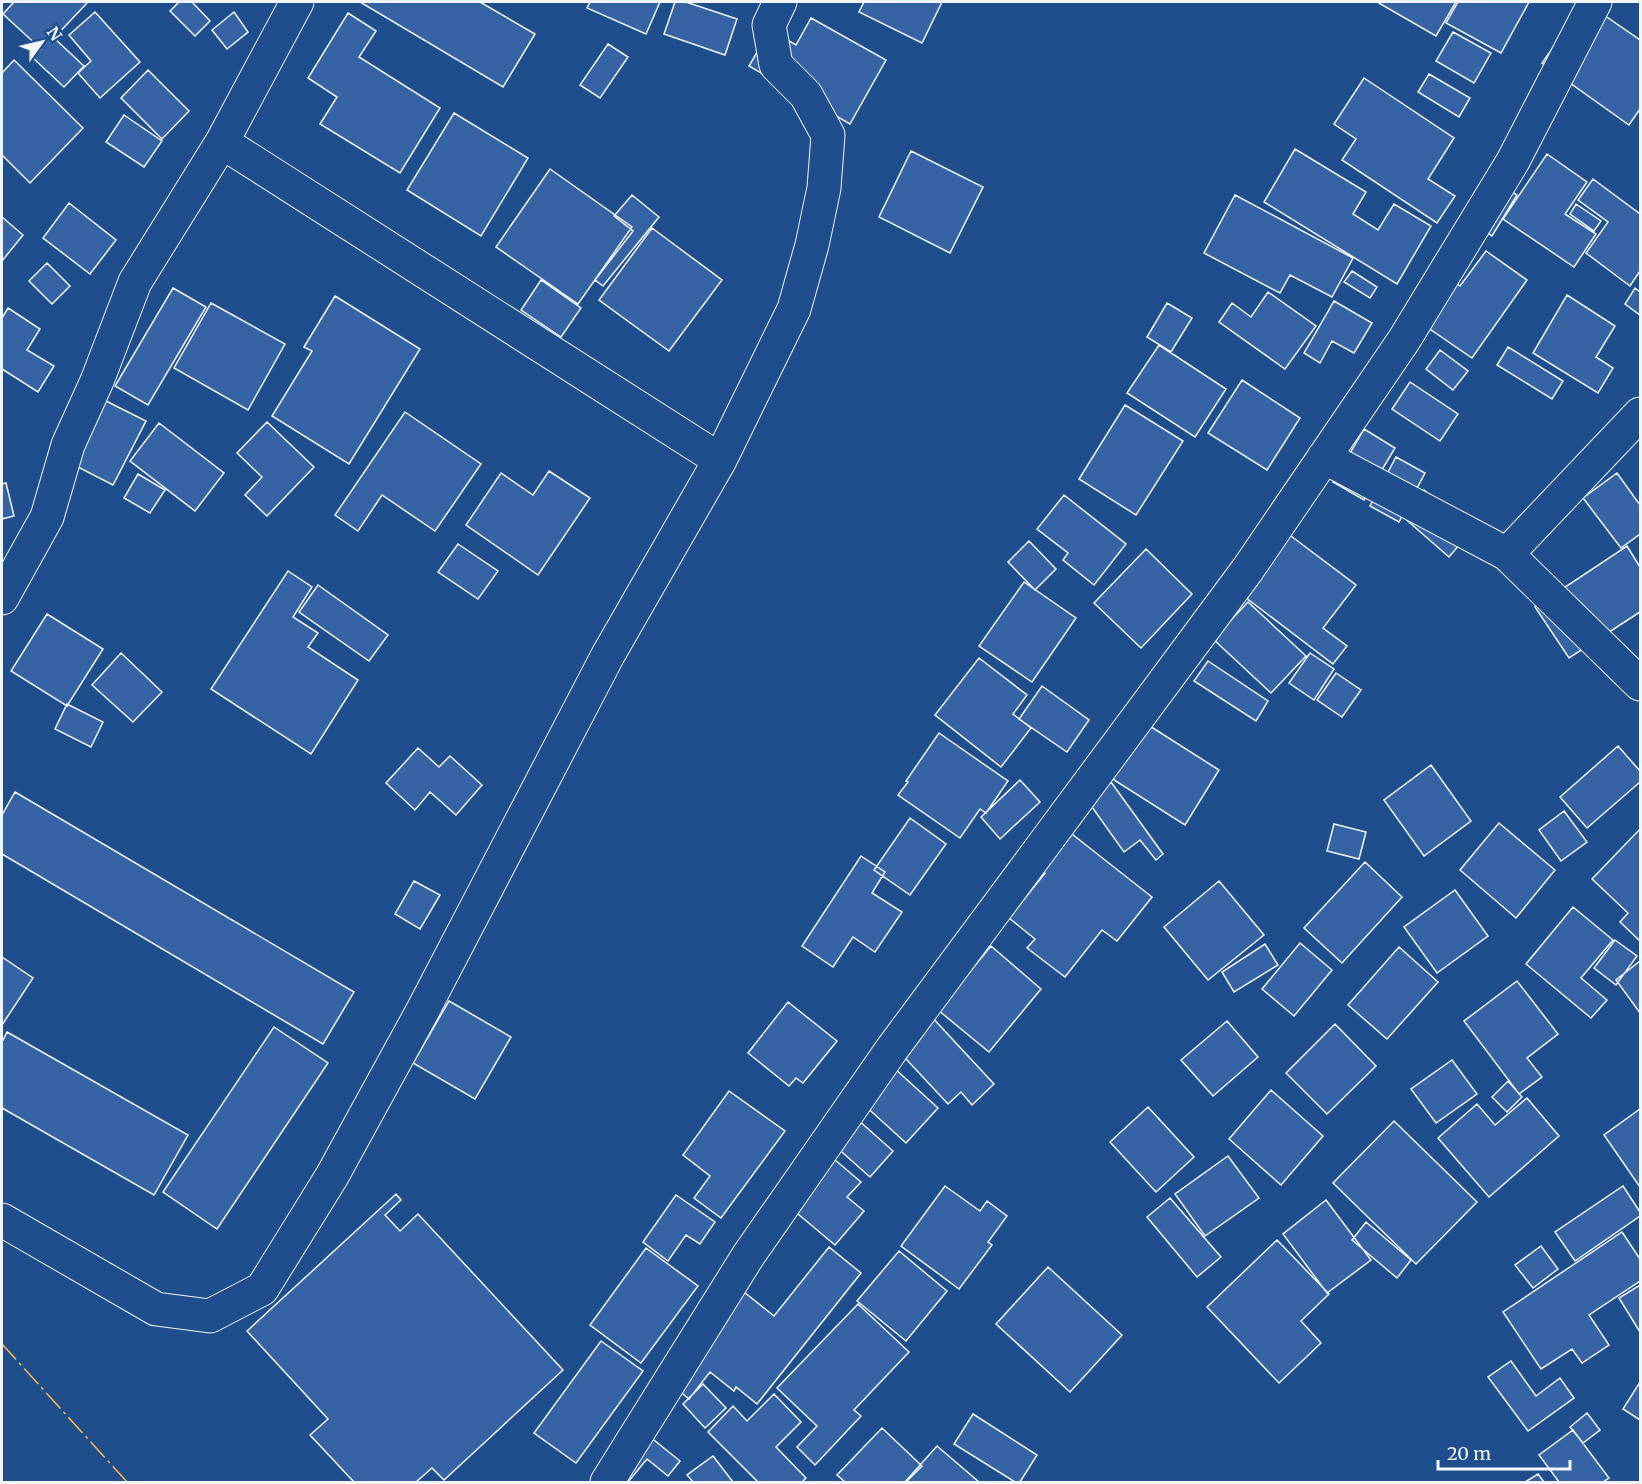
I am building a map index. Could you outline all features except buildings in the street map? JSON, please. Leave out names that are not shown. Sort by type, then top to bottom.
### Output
[{"type":"street","points":[[2,598],[47,517],[68,445],[97,381],[135,282],[222,142],[297,2]]},
{"type":"street","points":[[2,1220],[156,1309],[210,1317],[262,1289],[355,1134],[423,1010],[608,655],[720,460],[794,309],[812,245],[824,188],[828,135],[806,95],[776,65],[769,25],[780,2]]},
{"type":"street","points":[[606,1482],[748,1256],[892,1049],[1248,569],[1404,340],[1513,161],[1595,2]]},
{"type":"street","points":[[222,142],[720,460]]},
{"type":"street","points":[[1507,554],[1641,414]]},
{"type":"street","points":[[1324,457],[1507,554],[1641,684]]},
{"type":"power","points":[[2,1344],[127,1482]]}]
